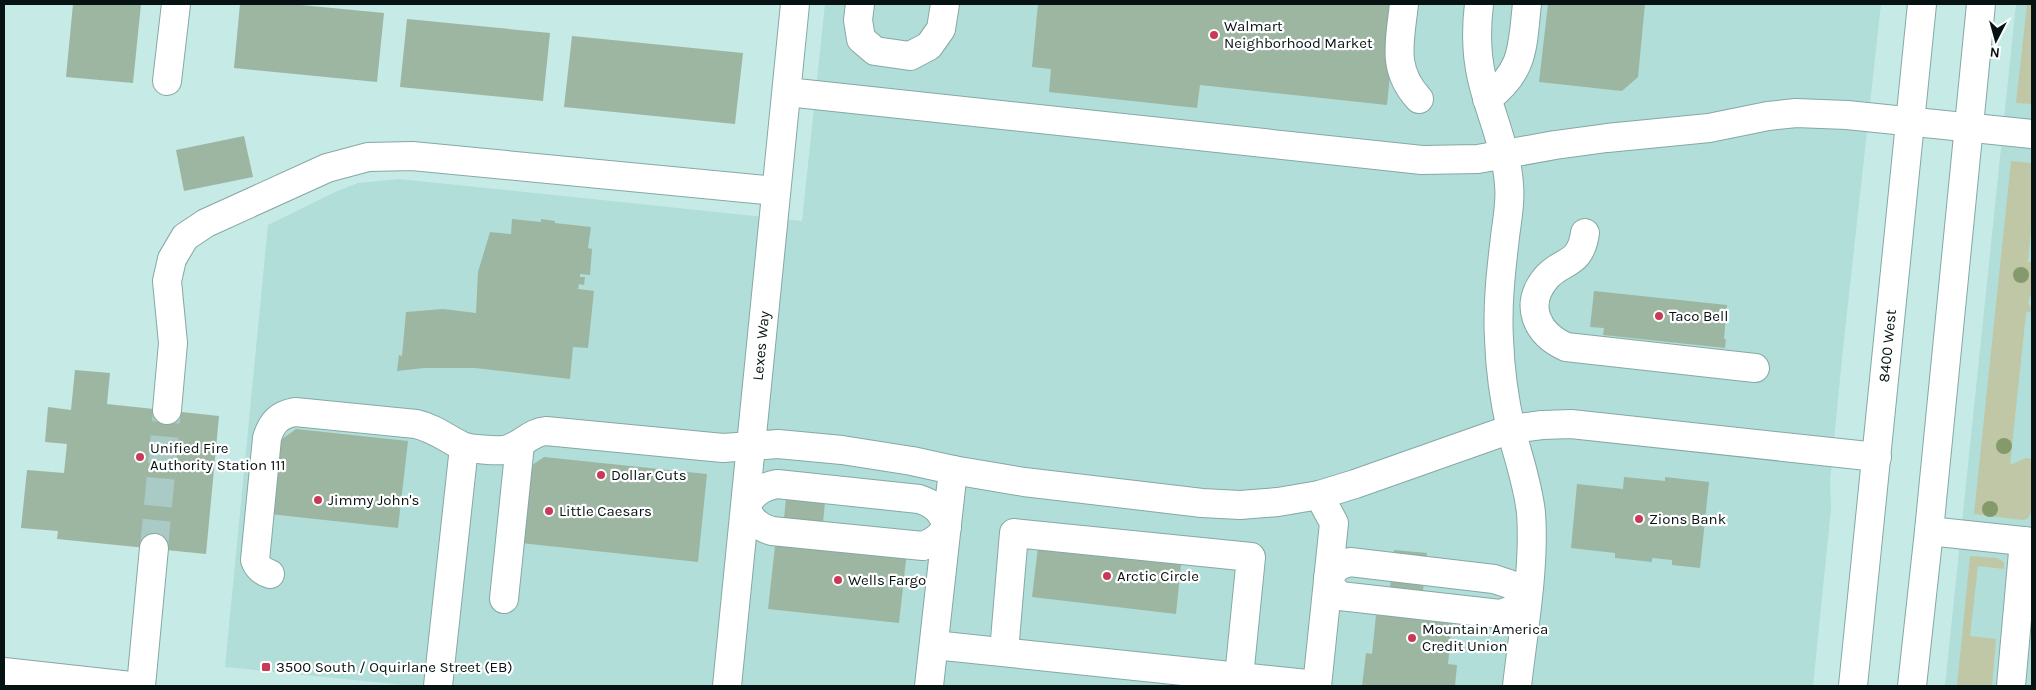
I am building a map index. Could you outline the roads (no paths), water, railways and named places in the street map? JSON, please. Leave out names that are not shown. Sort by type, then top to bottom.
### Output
[{"type":"main road","points":[[167,81],[176,4]]},
{"type":"main road","name":"Lexes Way","points":[[727,686],[795,4]]},
{"type":"main road","points":[[859,12],[861,39],[875,51],[910,56],[929,46],[942,29],[945,4]]},
{"type":"main road","points":[[1404,4],[1399,50],[1400,64],[1403,77],[1419,99]]},
{"type":"main road","points":[[1479,4],[1477,23],[1478,58],[1504,156],[1510,200],[1500,284],[1499,337],[1502,376],[1511,429],[1524,473],[1531,514],[1530,563],[1517,686]]},
{"type":"main road","points":[[1488,99],[1500,89],[1516,66],[1521,55],[1527,4]]},
{"type":"main road","name":"8400 West","points":[[1853,686],[1922,4]]},
{"type":"main road","points":[[1912,686],[1980,4]]},
{"type":"main road","points":[[786,92],[1422,160],[1478,159],[1504,156],[1607,138],[1709,128],[1768,116],[1796,113],[1847,115],[2032,134]]},
{"type":"main road","points":[[167,410],[173,328],[167,280],[172,258],[177,248],[185,238],[206,223],[327,168],[368,157],[412,156],[776,192]]},
{"type":"main road","points":[[1586,233],[1576,256],[1547,276],[1536,295],[1535,314],[1539,325],[1555,342],[1566,347],[1755,368]]},
{"type":"main road","points":[[270,574],[263,572],[255,560],[267,438],[270,427],[277,418],[295,412],[416,424],[435,430],[464,447],[510,449],[532,435],[546,431],[723,448],[778,444],[868,454],[1024,482],[1202,503],[1240,505],[1278,502],[1319,495],[1511,429],[1542,424],[1571,424],[1877,457]]},
{"type":"main road","points":[[504,599],[520,444]]},
{"type":"main road","points":[[438,686],[464,447]]},
{"type":"main road","points":[[929,686],[952,470]]},
{"type":"main road","points":[[777,484],[919,499],[937,507],[944,516],[946,527],[940,536],[931,543],[914,546],[772,531],[754,523],[748,515],[746,506],[751,497],[759,490],[777,484]]},
{"type":"main road","points":[[934,645],[1317,685],[1334,523],[1319,495]]},
{"type":"main road","points":[[1929,530],[2028,541],[2011,686]]},
{"type":"main road","points":[[1004,652],[1014,533],[1251,557],[1239,677]]},
{"type":"main road","points":[[141,686],[154,548]]},
{"type":"main road","points":[[1328,578],[1338,566],[1350,562],[1494,578],[1512,585],[1526,601]]},
{"type":"main road","points":[[1328,578],[1330,586],[1340,596],[1491,614],[1509,612],[1518,608],[1526,601]]},
{"type":"main road","points":[[4,672],[131,686]]},
{"type":"tunnel","points":[[154,548],[167,410]]},
{"type":"place","name":"Walmart Neighborhood Market","points":[[1214,35]]},
{"type":"place","name":"Taco Bell","points":[[1659,316]]},
{"type":"place","name":"Unified Fire Authority Station 111","points":[[140,457]]},
{"type":"place","name":"Dollar Cuts","points":[[601,475]]},
{"type":"place","name":"Jimmy John's","points":[[318,500]]},
{"type":"place","name":"Little Caesars","points":[[549,511]]},
{"type":"place","name":"Zions Bank","points":[[1639,519]]},
{"type":"place","name":"Arctic Circle","points":[[1107,576]]},
{"type":"place","name":"Wells Fargo","points":[[838,580]]},
{"type":"place","name":"Mountain America Credit Union","points":[[1412,638]]},
{"type":"place","name":"3500 South / Oquirlane Street (EB)","points":[[266,667]]}]
